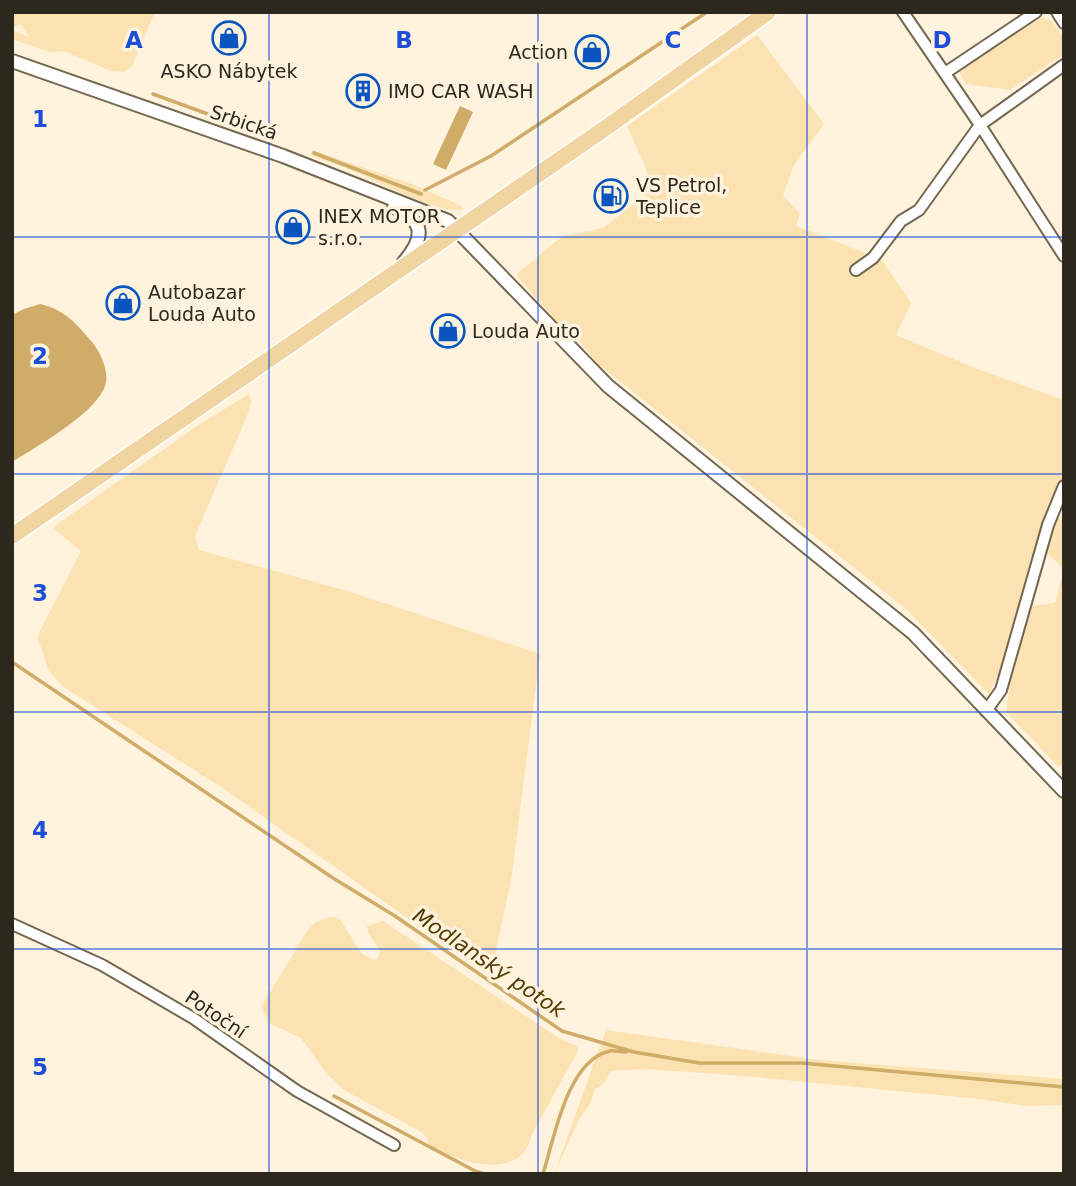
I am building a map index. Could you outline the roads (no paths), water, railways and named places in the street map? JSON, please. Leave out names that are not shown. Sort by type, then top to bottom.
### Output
[{"type":"main road","points":[[12,536],[768,12]]},
{"type":"street","points":[[903,12],[1064,256]]},
{"type":"street","points":[[945,73],[1036,12]]},
{"type":"street","points":[[1056,12],[1064,23]]},
{"type":"street","name":"Srbická","points":[[12,61],[366,187],[442,218],[458,229],[608,386],[891,613],[929,648],[1064,790]]},
{"type":"street","points":[[856,270],[873,258],[901,221],[919,210],[980,125],[1064,65]]},
{"type":"street","points":[[366,187],[379,200],[404,211],[417,222],[419,234],[416,245],[396,272]]},
{"type":"street","points":[[986,711],[1001,690],[1048,525],[1064,486]]},
{"type":"street","name":"Potoční","points":[[12,923],[124,977],[194,1018],[297,1091],[394,1145]]},
{"type":"waterway","points":[[425,190],[491,156],[707,12]]},
{"type":"waterway","points":[[153,94],[265,135]]},
{"type":"waterway","points":[[314,153],[421,194]]},
{"type":"waterway","name":"Modlanský potok","points":[[12,662],[333,878],[395,916],[562,1031],[634,1052],[699,1063],[802,1063],[1064,1087]]},
{"type":"waterway","points":[[543,1174],[564,1103],[583,1069],[595,1057],[610,1051],[626,1052]]},
{"type":"waterway","points":[[334,1096],[484,1174]]},
{"type":"place","name":"ASKO Nábytek","points":[[229,38]]},
{"type":"place","name":"Action","points":[[592,52]]},
{"type":"place","name":"IMO CAR WASH","points":[[363,91]]},
{"type":"place","name":"VS Petrol, Teplice","points":[[611,196]]},
{"type":"place","name":"INEX MOTOR s.r.o.","points":[[293,227]]},
{"type":"place","name":"Autobazar Louda Auto","points":[[123,303]]},
{"type":"place","name":"Louda Auto","points":[[448,331]]}]
